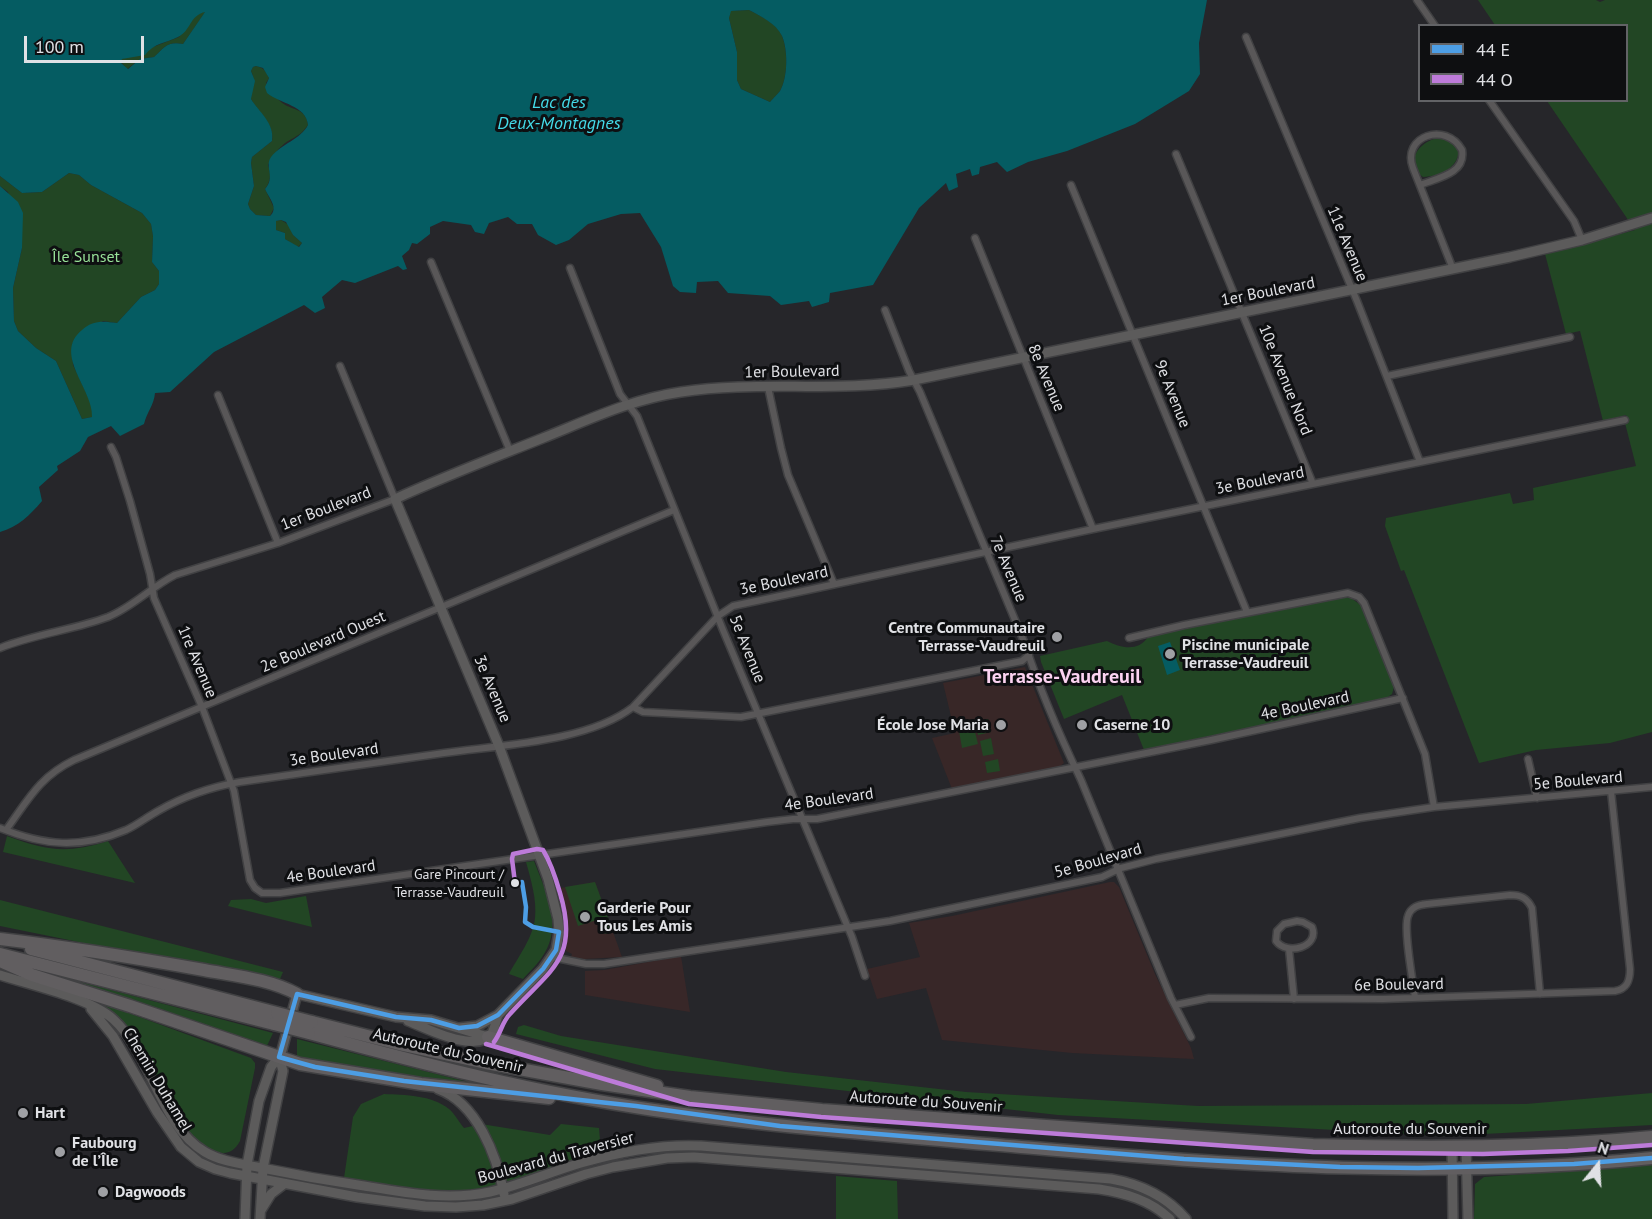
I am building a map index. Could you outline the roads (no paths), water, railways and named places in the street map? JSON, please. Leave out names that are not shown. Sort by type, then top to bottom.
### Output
[{"type":"highway","points":[[0,940],[76,948],[222,974],[281,986],[297,994]]},
{"type":"highway","name":"Autoroute du Souvenir","points":[[0,940],[501,1081],[683,1114],[817,1130],[1303,1167],[1452,1169],[1560,1165],[1652,1158]]},
{"type":"highway","name":"Autoroute du Souvenir","points":[[0,954],[275,1018]]},
{"type":"highway","points":[[0,961],[32,975],[307,1065],[421,1084],[511,1095],[619,1104]]},
{"type":"highway","name":"Autoroute du Souvenir","points":[[310,1028],[602,1084],[822,1110],[1251,1142],[1358,1146],[1548,1144],[1652,1137]]},
{"type":"highway","points":[[488,1036],[690,1096]]},
{"type":"street","points":[[1417,0],[1434,24]]},
{"type":"street","name":"11e Avenue","points":[[1246,37],[1387,376],[1420,462]]},
{"type":"street","points":[[1490,102],[1574,221],[1582,240]]},
{"type":"street","points":[[1420,185],[1453,172],[1460,164],[1462,150],[1451,138],[1441,134],[1430,136],[1416,144],[1412,148],[1410,162],[1453,269]]},
{"type":"street","name":"10e Avenue Nord","points":[[1176,154],[1313,484]]},
{"type":"street","name":"9e Avenue","points":[[1071,185],[1247,612]]},
{"type":"street","name":"1er Boulevard","points":[[0,648],[28,638],[107,617],[123,610],[167,579],[187,570],[278,543],[395,499],[628,404],[684,392],[867,385],[914,380],[1453,269],[1582,240],[1652,218]]},
{"type":"street","name":"8e Avenue","points":[[975,238],[1093,529]]},
{"type":"street","points":[[431,262],[510,451]]},
{"type":"street","name":"5e Avenue","points":[[570,268],[620,394],[637,416],[847,926],[865,976]]},
{"type":"street","name":"7e Avenue","points":[[885,310],[1029,655],[1057,730],[1175,1005],[1191,1036]]},
{"type":"street","points":[[1387,376],[1570,337]]},
{"type":"street","name":"3e Avenue","points":[[340,366],[499,746],[554,897],[558,919],[558,945],[552,957]]},
{"type":"street","points":[[768,387],[789,475],[834,584]]},
{"type":"street","points":[[218,395],[278,543]]},
{"type":"street","name":"3e Boulevard","points":[[3,829],[51,844],[89,841],[127,830],[178,800],[232,783],[499,746],[550,738],[594,727],[616,718],[633,707],[727,608],[1093,529],[1625,420]]},
{"type":"street","name":"1re Avenue","points":[[111,447],[130,501],[154,598],[202,707],[232,783],[250,880],[255,888]]},
{"type":"street","name":"2e Boulevard Ouest","points":[[3,829],[40,783],[58,768],[674,510]]},
{"type":"street","points":[[1129,638],[1348,593],[1359,597],[1364,603],[1425,754],[1434,807]]},
{"type":"street","points":[[633,707],[643,712],[719,717],[759,715],[1022,661],[1029,655]]},
{"type":"street","name":"4e Boulevard","points":[[255,888],[267,894],[280,893],[736,826],[817,819],[1075,768],[1403,698]]},
{"type":"street","points":[[1528,759],[1537,798]]},
{"type":"street","name":"5e Boulevard","points":[[552,957],[586,964],[604,964],[890,921],[1102,877],[1117,870],[1156,859],[1315,827],[1434,807],[1652,787]]},
{"type":"street","name":"6e Boulevard","points":[[1175,1005],[1207,998],[1415,998],[1615,992],[1623,989],[1630,980],[1630,969],[1611,791]]},
{"type":"street","points":[[1415,998],[1406,925],[1411,910],[1420,905],[1510,895],[1521,896],[1532,908],[1540,994]]},
{"type":"street","points":[[1297,921],[1312,927],[1314,931],[1311,941],[1289,949],[1282,948],[1276,941],[1276,932],[1280,926],[1297,921]]},
{"type":"street","points":[[1289,949],[1294,999]]},
{"type":"street","points":[[459,1028],[477,1026],[498,1015],[552,957]]},
{"type":"street","name":"Chemin Duhamel","points":[[0,975],[82,1002],[108,1015],[123,1030],[172,1116],[191,1142],[214,1157],[248,1165]]},
{"type":"street","points":[[245,1219],[246,1176],[262,1089],[271,1066],[279,1057],[297,994],[396,1017],[461,1041],[474,1041],[488,1036],[492,1033],[498,1015]]},
{"type":"street","name":"Chemin Duhamel","points":[[82,1002],[110,1030],[157,1112],[181,1147],[207,1166],[246,1176]]},
{"type":"street","points":[[396,1017],[431,1020],[488,1036]]},
{"type":"street","points":[[260,1216],[261,1179],[284,1071],[279,1057]]},
{"type":"street","points":[[421,1084],[451,1095],[473,1115],[489,1147],[509,1200]]},
{"type":"street","name":"Boulevard du Traversier","points":[[248,1165],[293,1175],[426,1195],[460,1196],[503,1189],[598,1159],[659,1147],[688,1145],[1111,1179],[1152,1192],[1186,1219]]},
{"type":"street","points":[[1452,1146],[1453,1219]]},
{"type":"street","points":[[1466,1146],[1468,1219]]},
{"type":"street","name":"Boulevard du Traversier","points":[[246,1176],[425,1206],[467,1207],[509,1200],[613,1167],[667,1158],[694,1157],[1099,1189],[1119,1192],[1139,1199],[1170,1219]]},
{"type":"street","points":[[260,1216],[268,1197],[285,1184]]},
{"type":"water","name":"Lac des Deux-Montagnes","points":[[0,0],[1207,0],[1199,43],[1200,74],[1189,91],[1135,124],[1067,151],[1028,162],[1007,172],[997,162],[980,167],[979,174],[972,176],[970,169],[956,174],[958,187],[949,191],[946,183],[919,208],[873,285],[830,293],[829,302],[812,307],[809,301],[781,305],[770,296],[728,293],[718,281],[697,282],[696,293],[680,292],[673,286],[661,247],[640,213],[621,214],[588,224],[569,240],[556,245],[538,235],[532,224],[517,224],[508,217],[489,223],[484,234],[475,232],[471,225],[443,221],[430,227],[430,234],[417,244],[412,243],[409,250],[402,256],[407,269],[403,270],[398,266],[355,283],[342,280],[322,297],[325,308],[315,313],[304,305],[214,352],[170,392],[155,393],[144,424],[120,436],[111,426],[88,437],[80,451],[57,466],[58,470],[39,487],[42,501],[18,524],[0,532],[0,186],[18,202],[23,213],[22,248],[13,288],[14,321],[18,331],[36,348],[56,361],[82,419],[92,417],[91,406],[73,361],[71,350],[74,340],[90,324],[117,323],[141,297],[155,290],[159,284],[159,271],[152,262],[151,224],[142,213],[91,185],[79,175],[69,173],[42,192],[22,193],[0,176]],"holes":[[[749,10],[772,24],[782,36],[786,56],[785,78],[780,91],[770,102],[741,89],[737,80],[737,52],[729,18],[731,11]],[[205,12],[183,44],[169,44],[154,57],[140,59],[128,69],[121,63],[122,59],[145,55],[156,46],[174,39],[182,34],[200,14]],[[253,67],[263,68],[269,78],[265,87],[267,93],[298,109],[303,113],[308,125],[305,130],[275,152],[269,161],[270,180],[265,189],[274,210],[270,216],[256,215],[248,204],[254,186],[252,157],[272,141],[269,123],[251,99],[255,81],[251,71]],[[276,221],[286,222],[293,235],[302,243],[299,247],[285,239],[285,233],[276,230]]]},
{"type":"water","points":[[1170,642],[1180,670],[1167,675],[1158,646]]},
{"type":"place","name":"Centre Communautaire Terrasse-Vaudreuil","points":[[1057,637]]},
{"type":"place","name":"Piscine municipale Terrasse-Vaudreuil","points":[[1170,654]]},
{"type":"place","name":"École Jose Maria","points":[[1001,725]]},
{"type":"place","name":"Caserne 10","points":[[1082,725]]},
{"type":"place","name":"Gare Pincourt / Terrasse-Vaudreuil","points":[[515,883]]},
{"type":"place","name":"Garderie Pour Tous Les Amis","points":[[585,917]]},
{"type":"place","name":"Hart","points":[[23,1113]]},
{"type":"place","name":"Faubourg de l’Île","points":[[60,1152]]},
{"type":"place","name":"Dagwoods","points":[[103,1192]]},
{"type":"district","name":"Terrasse-Vaudreuil","points":[[1062,677]]},
{"type":"park label","name":"Île Sunset","points":[[86,257]]}]
